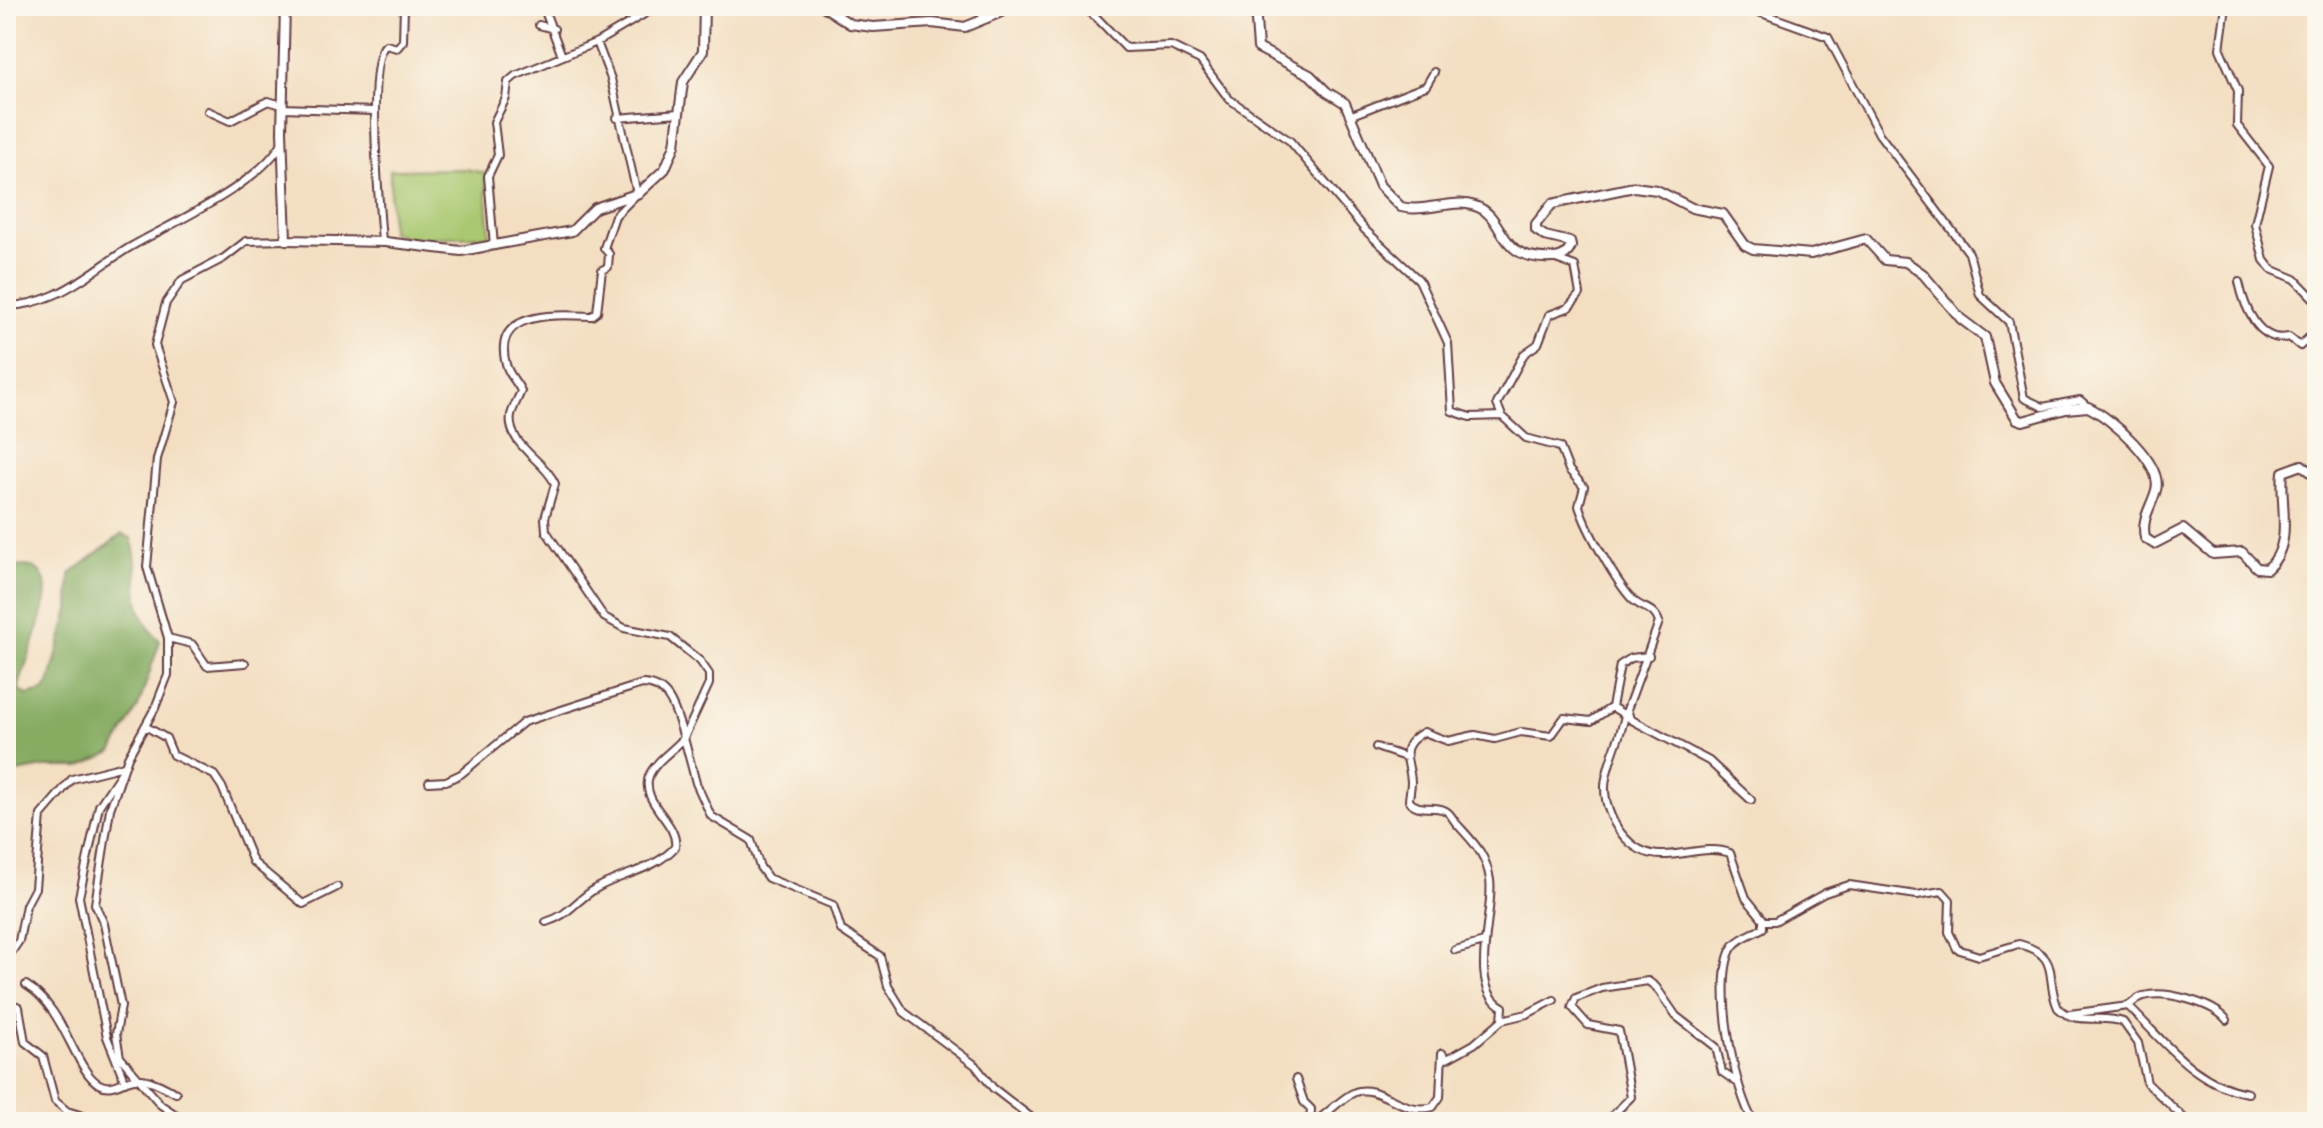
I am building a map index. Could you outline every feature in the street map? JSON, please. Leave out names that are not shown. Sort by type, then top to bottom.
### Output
[{"type":"street","points":[[285,6],[282,106],[286,240]]},
{"type":"street","points":[[382,242],[374,111],[379,50],[386,45],[397,48],[403,41],[404,6]]},
{"type":"street","points":[[543,6],[562,56]]},
{"type":"street","points":[[494,246],[488,177],[498,155],[494,122],[506,98],[508,82],[597,42],[658,6]]},
{"type":"street","points":[[546,922],[564,916],[586,895],[610,880],[653,866],[673,850],[675,837],[651,799],[649,780],[655,767],[684,738],[710,683],[709,674],[700,661],[670,637],[624,628],[607,619],[550,540],[545,518],[555,484],[549,472],[514,434],[510,418],[521,392],[506,368],[504,353],[509,333],[520,321],[551,315],[592,316],[597,312],[602,270],[608,267],[609,254],[604,248],[615,216],[665,169],[675,145],[683,82],[703,51],[704,6]]},
{"type":"street","points":[[823,6],[850,24],[873,27],[932,23],[965,27],[1016,6]]},
{"type":"street","points":[[973,6],[987,19]]},
{"type":"street","points":[[1080,6],[1126,48],[1154,44],[1171,46],[1198,59],[1231,101],[1290,141],[1365,230],[1425,288],[1448,343],[1449,404],[1453,412],[1470,417],[1502,416]]},
{"type":"street","points":[[1255,6],[1258,48],[1314,77],[1327,92],[1345,103],[1380,186],[1394,204],[1410,209],[1475,206],[1488,213],[1502,238],[1516,250],[1531,257],[1553,258],[1575,266],[1580,277],[1580,294],[1572,306],[1549,315],[1538,344],[1524,354],[1497,404],[1502,416],[1518,427],[1526,438],[1560,447],[1569,470],[1584,487],[1579,506],[1594,538],[1630,597],[1657,615],[1658,634],[1625,715],[1605,782],[1610,812],[1620,831],[1634,846],[1657,856],[1711,850],[1730,853],[1746,898],[1764,921],[1763,928],[1733,947],[1723,989],[1738,1083],[1744,1107],[1754,1122]]},
{"type":"street","points":[[1742,6],[1827,36],[1877,132],[1969,253],[1980,295],[2009,322],[2024,398],[2043,407],[2080,400],[2143,452],[2154,471],[2156,489],[2143,520],[2145,538],[2154,544],[2183,529],[2213,554],[2242,552],[2257,568],[2267,569],[2277,557],[2284,527],[2282,479],[2292,466],[2303,465],[2317,477]]},
{"type":"street","points":[[2226,6],[2220,49],[2238,91],[2237,125],[2269,166],[2258,199],[2255,224],[2264,260],[2271,269],[2295,279],[2317,302]]},
{"type":"street","points":[[539,25],[554,29]]},
{"type":"street","points":[[597,42],[611,79],[617,118],[637,194]]},
{"type":"street","points":[[1352,115],[1426,86],[1434,72]]},
{"type":"street","points":[[208,111],[230,121],[268,101],[282,106],[374,111]]},
{"type":"street","points":[[617,118],[679,113]]},
{"type":"street","points":[[6,306],[28,305],[56,295],[125,250],[160,233],[259,170],[283,139]]},
{"type":"street","points":[[1553,258],[1564,255],[1571,246],[1570,242],[1545,236],[1536,230],[1536,224],[1552,204],[1625,187],[1657,190],[1692,208],[1723,214],[1745,245],[1753,249],[1811,254],[1866,239],[1885,260],[1906,262],[1923,274],[1961,319],[1985,337],[1995,383],[2017,419],[2023,421],[2066,409],[2088,407]]},
{"type":"street","points":[[125,1082],[109,1045],[79,897],[99,806],[124,768],[167,680],[168,638],[147,567],[157,459],[174,402],[156,355],[160,323],[173,289],[182,280],[227,257],[246,241],[382,242],[461,251],[570,233],[595,208],[637,194]]},
{"type":"street","points":[[2239,282],[2251,317],[2266,333],[2281,339],[2289,337],[2300,346],[2317,330]]},
{"type":"street","points":[[168,638],[192,644],[207,666],[245,663]]},
{"type":"street","points":[[1502,1020],[1503,1007],[1496,1004],[1489,991],[1484,942],[1491,886],[1482,853],[1448,812],[1412,805],[1408,798],[1411,781],[1405,757],[1412,741],[1424,732],[1446,741],[1471,736],[1495,739],[1521,732],[1551,736],[1564,718],[1591,721],[1612,707],[1620,665],[1631,658],[1649,656]]},
{"type":"street","points":[[429,782],[446,781],[461,774],[524,722],[642,684],[653,685],[666,693],[684,738],[696,783],[712,817],[727,829],[747,836],[768,878],[833,905],[841,930],[880,956],[888,986],[904,1012],[975,1065],[993,1088],[1037,1122]]},
{"type":"street","points":[[1632,697],[1630,719],[1709,761],[1751,800]]},
{"type":"street","points":[[1612,707],[1625,715]]},
{"type":"street","points":[[145,726],[166,738],[173,755],[214,775],[222,787],[249,856],[263,874],[305,905],[337,887]]},
{"type":"street","points":[[1376,747],[1405,757]]},
{"type":"street","points":[[6,960],[19,941],[26,905],[35,888],[41,815],[72,779],[124,768]]},
{"type":"street","points":[[124,768],[104,829],[95,904],[104,924],[121,1006],[116,1034],[120,1057],[161,1105],[187,1122]]},
{"type":"street","points":[[1764,921],[1775,921],[1825,893],[1849,885],[1917,895],[1941,890],[1950,900],[1949,932],[1957,949],[1976,956],[2017,944],[2034,950],[2051,965],[2056,1004],[2066,1014],[2082,1021],[2102,1017],[2123,1022],[2138,1043],[2147,1083],[2188,1122]]},
{"type":"street","points":[[1455,950],[1484,942]]},
{"type":"street","points":[[1587,1120],[1608,1120],[1631,1097],[1619,1031],[1590,1026],[1572,1007],[1576,998],[1602,988],[1640,981],[1652,984],[1676,1016],[1716,1047],[1723,1074],[1738,1083]]},
{"type":"street","points":[[26,985],[41,993],[55,1012],[87,1073],[96,1083],[109,1088],[140,1079],[176,1093]]},
{"type":"street","points":[[2066,1014],[2128,1006],[2148,995],[2177,997],[2220,1012],[2227,1020]]},
{"type":"street","points":[[1296,1079],[1304,1102],[1311,1109],[1312,1122],[1359,1091],[1372,1092],[1406,1107],[1433,1107],[1440,1097],[1442,1053],[1447,1059],[1464,1050],[1502,1020],[1527,1014],[1554,1000]]},
{"type":"street","points":[[6,1001],[19,1007],[25,1042],[43,1056],[55,1101],[67,1111],[102,1122]]},
{"type":"street","points":[[2128,1006],[2188,1067],[2224,1087],[2248,1093]]},
{"type":"green space","points":[[465,169],[485,173],[490,236],[410,238],[391,232],[390,170]]},
{"type":"green space","points":[[122,534],[131,538],[135,552],[142,615],[160,641],[138,707],[112,752],[80,767],[44,767],[6,774],[6,569],[30,567],[42,575],[46,590],[37,633],[19,689],[27,695],[43,691],[49,684],[69,610],[70,574]]}]
